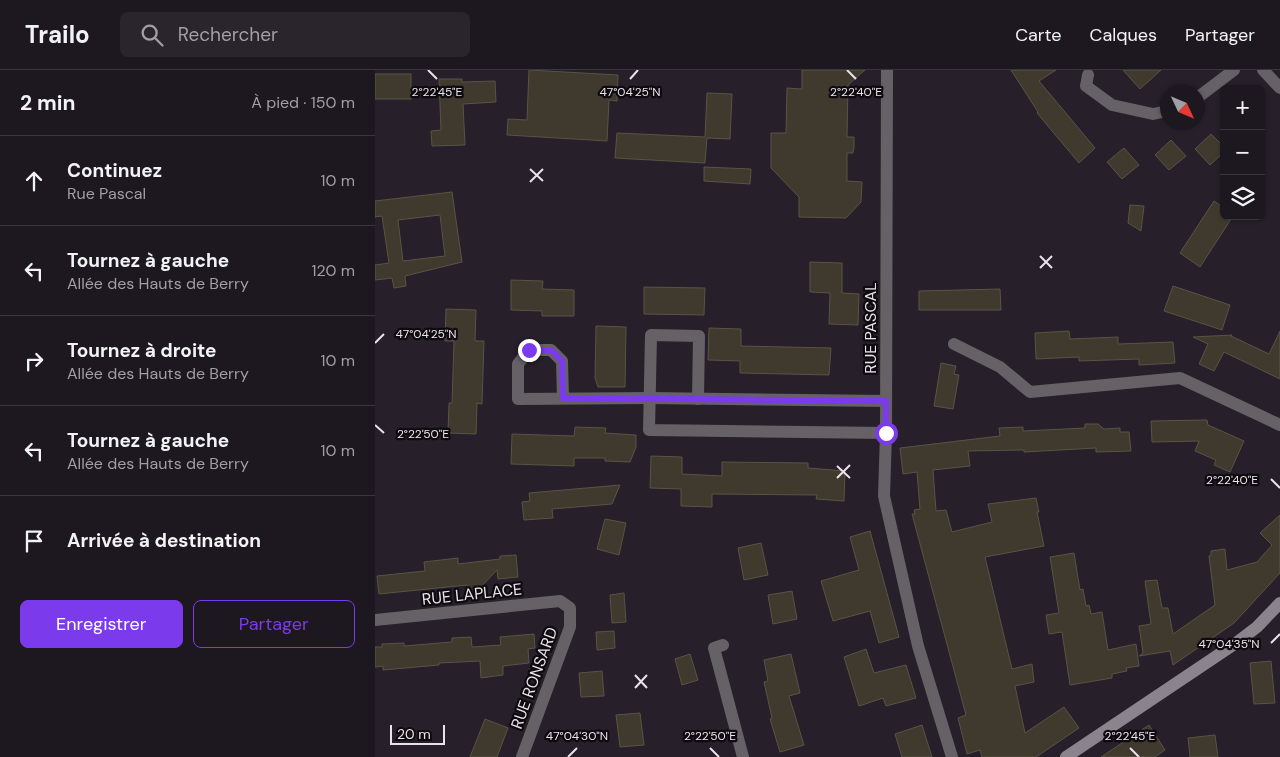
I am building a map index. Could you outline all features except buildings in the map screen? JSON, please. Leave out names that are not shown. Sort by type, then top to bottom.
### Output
[{"type":"main road","points":[[1066,757],[1237,643],[1257,627],[1280,603]]},
{"type":"street","name":"RUE PASCAL","points":[[887,70],[886,433],[883,496],[918,646],[952,757]]},
{"type":"street","points":[[1205,92],[1234,70]]},
{"type":"street","points":[[1263,70],[1280,88]]},
{"type":"street","points":[[1088,75],[1086,86],[1113,105],[1137,112],[1153,114],[1160,112]]},
{"type":"street","points":[[697,399],[699,336],[651,335],[649,430],[886,433]]},
{"type":"street","points":[[954,344],[1001,367],[1030,392],[1181,378],[1280,425]]},
{"type":"street","points":[[563,398],[562,361],[551,350],[529,350],[518,364],[518,399],[650,398],[886,401]]},
{"type":"street","name":"RUE LAPLACE","points":[[375,620],[560,601],[570,608]]},
{"type":"street","name":"RUE RONSARD","points":[[522,757],[570,627],[570,608]]},
{"type":"street","points":[[723,644],[714,648],[743,757]]},
{"type":"route","points":[[529,350],[551,350],[562,361],[563,398],[886,401],[886,433]]}]
